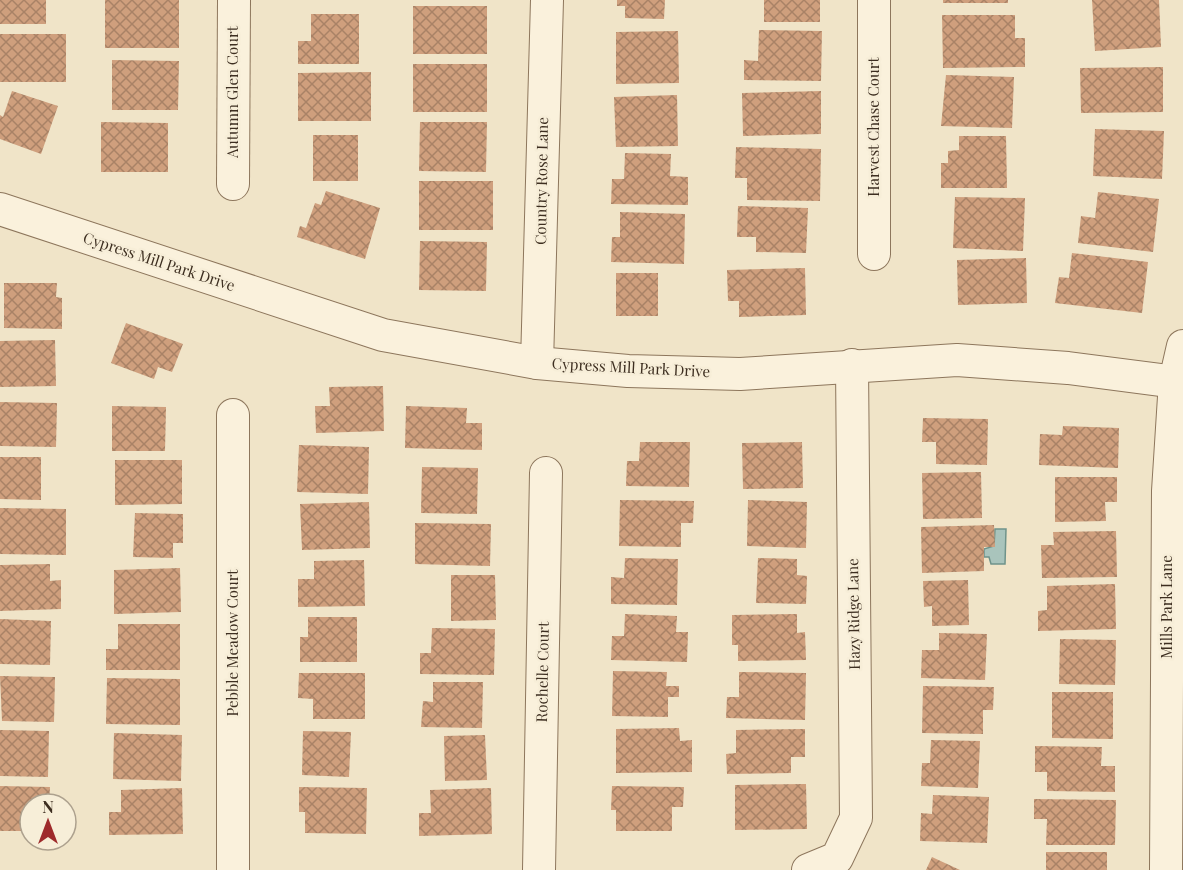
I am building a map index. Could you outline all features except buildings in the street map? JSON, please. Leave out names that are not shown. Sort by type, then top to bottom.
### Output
[{"type":"street","name":"Autumn Glen Court","points":[[233,184],[234,0]]},
{"type":"street","name":"Country Rose Lane","points":[[537,363],[547,0]]},
{"type":"street","name":"Harvest Chase Court","points":[[874,0],[874,254]]},
{"type":"street","name":"Cypress Mill Park Drive","points":[[0,209],[383,335],[537,363],[628,371],[740,374],[957,360],[1068,368],[1179,382]]},
{"type":"street","name":"Mills Park Lane","points":[[1166,870],[1168,491],[1183,346]]},
{"type":"street","name":"Hazy Ridge Lane","points":[[808,870],[837,858],[856,818],[852,365]]},
{"type":"street","name":"Pebble Meadow Court","points":[[233,415],[233,870]]},
{"type":"street","name":"Rochelle Court","points":[[539,870],[546,473]]},
{"type":"water","points":[[995,529],[1006,529],[1005,564],[991,564],[989,557],[984,557],[984,549],[994,546]]}]
